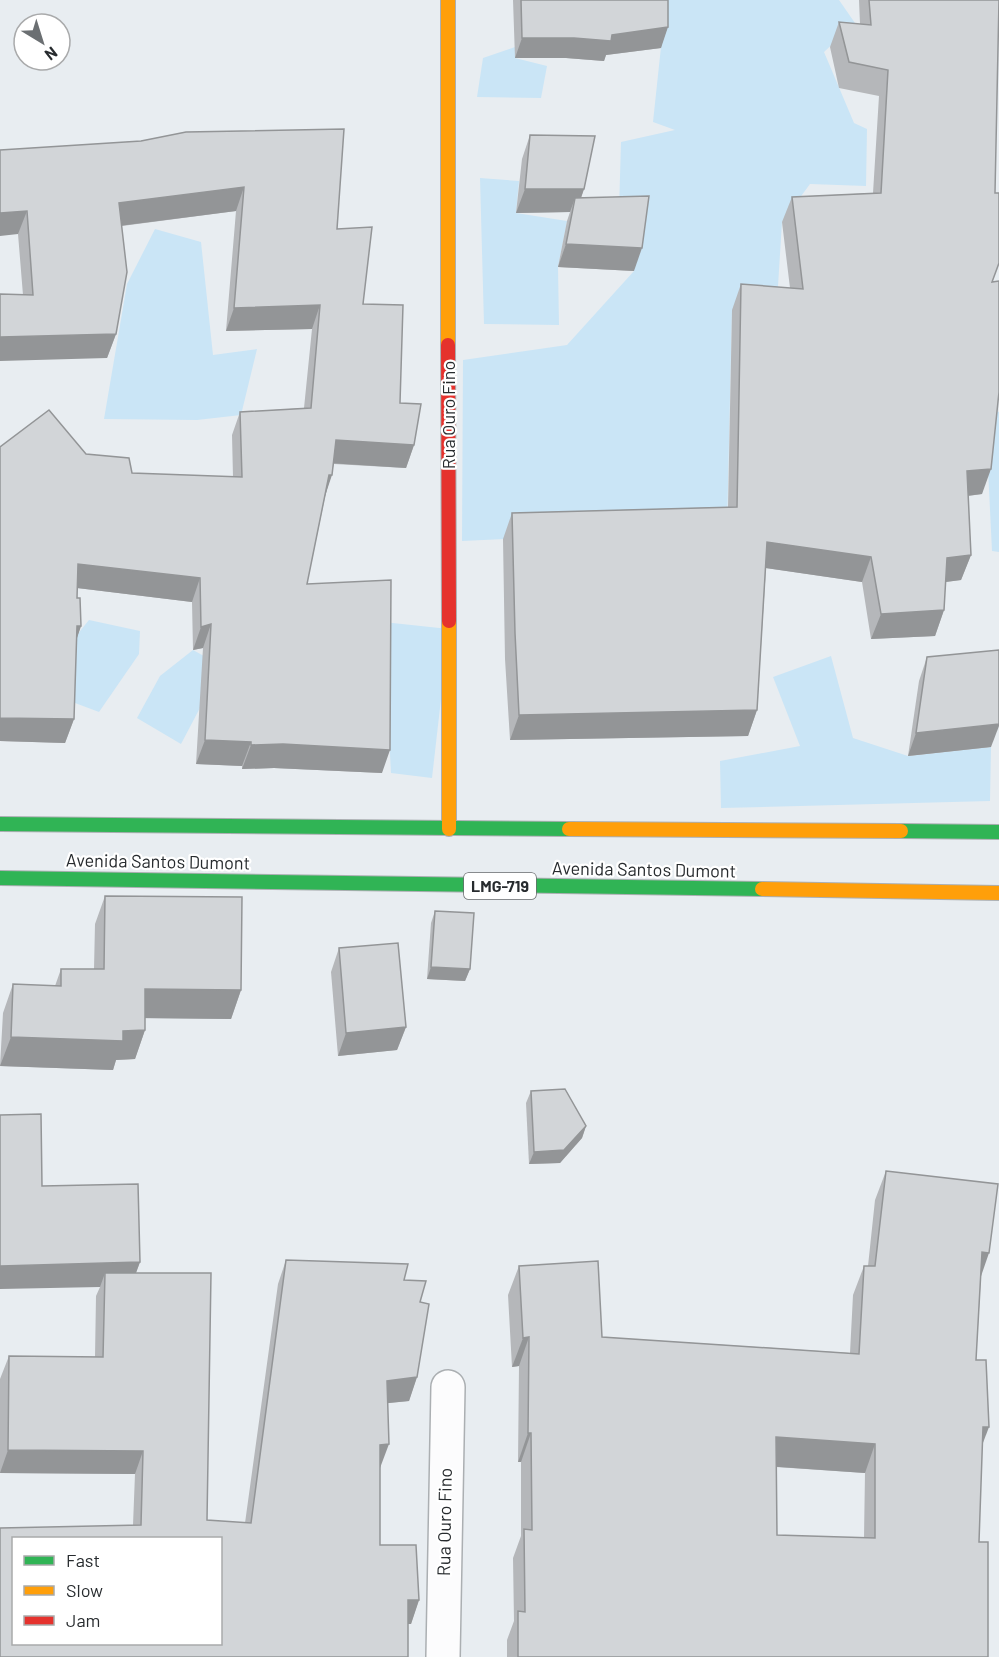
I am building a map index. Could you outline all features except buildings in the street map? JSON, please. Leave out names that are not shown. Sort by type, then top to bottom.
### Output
[{"type":"main road","name":"Rua Ouro Fino","points":[[448,0],[449,829]]},
{"type":"main road","name":"Avenida Santos Dumont","points":[[0,824],[999,832]]},
{"type":"main road","name":"Avenida Santos Dumont","points":[[0,878],[999,894]]},
{"type":"street","name":"Rua Ouro Fino","points":[[442,1657],[448,1387]]},
{"type":"shaded area","points":[[666,0],[839,0],[855,23],[824,52],[854,123],[867,129],[866,186],[810,184],[782,222],[777,302],[732,310],[727,529],[462,541],[463,360],[567,345],[634,271],[619,211],[621,142],[675,130],[653,122]]},
{"type":"shaded area","points":[[515,47],[515,58],[547,66],[541,98],[477,97],[483,58]]},
{"type":"shaded area","points":[[480,178],[519,181],[516,213],[567,221],[558,267],[559,325],[484,324]]},
{"type":"shaded area","points":[[155,229],[201,242],[213,355],[257,349],[241,415],[197,420],[104,419],[127,284]]},
{"type":"shaded area","points":[[985,407],[999,412],[999,552],[992,551]]},
{"type":"shaded area","points":[[89,620],[140,631],[139,654],[99,712],[67,700],[68,646]]},
{"type":"shaded area","points":[[383,622],[449,629],[432,778],[391,773]]},
{"type":"shaded area","points":[[193,650],[222,666],[181,744],[137,718],[160,676]]},
{"type":"shaded area","points":[[831,656],[853,738],[908,756],[991,747],[990,801],[721,808],[720,761],[800,746],[773,677]]},
{"type":"traffic: fast","points":[[0,824],[569,829]]},
{"type":"traffic: fast","points":[[901,831],[999,832]]},
{"type":"traffic: fast","points":[[0,878],[762,889]]},
{"type":"traffic: slow","points":[[448,0],[448,345]]},
{"type":"traffic: slow","points":[[449,621],[449,829]]},
{"type":"traffic: slow","points":[[569,829],[901,831]]},
{"type":"traffic: slow","points":[[762,889],[999,893]]},
{"type":"traffic: jam","points":[[448,345],[449,621]]}]
